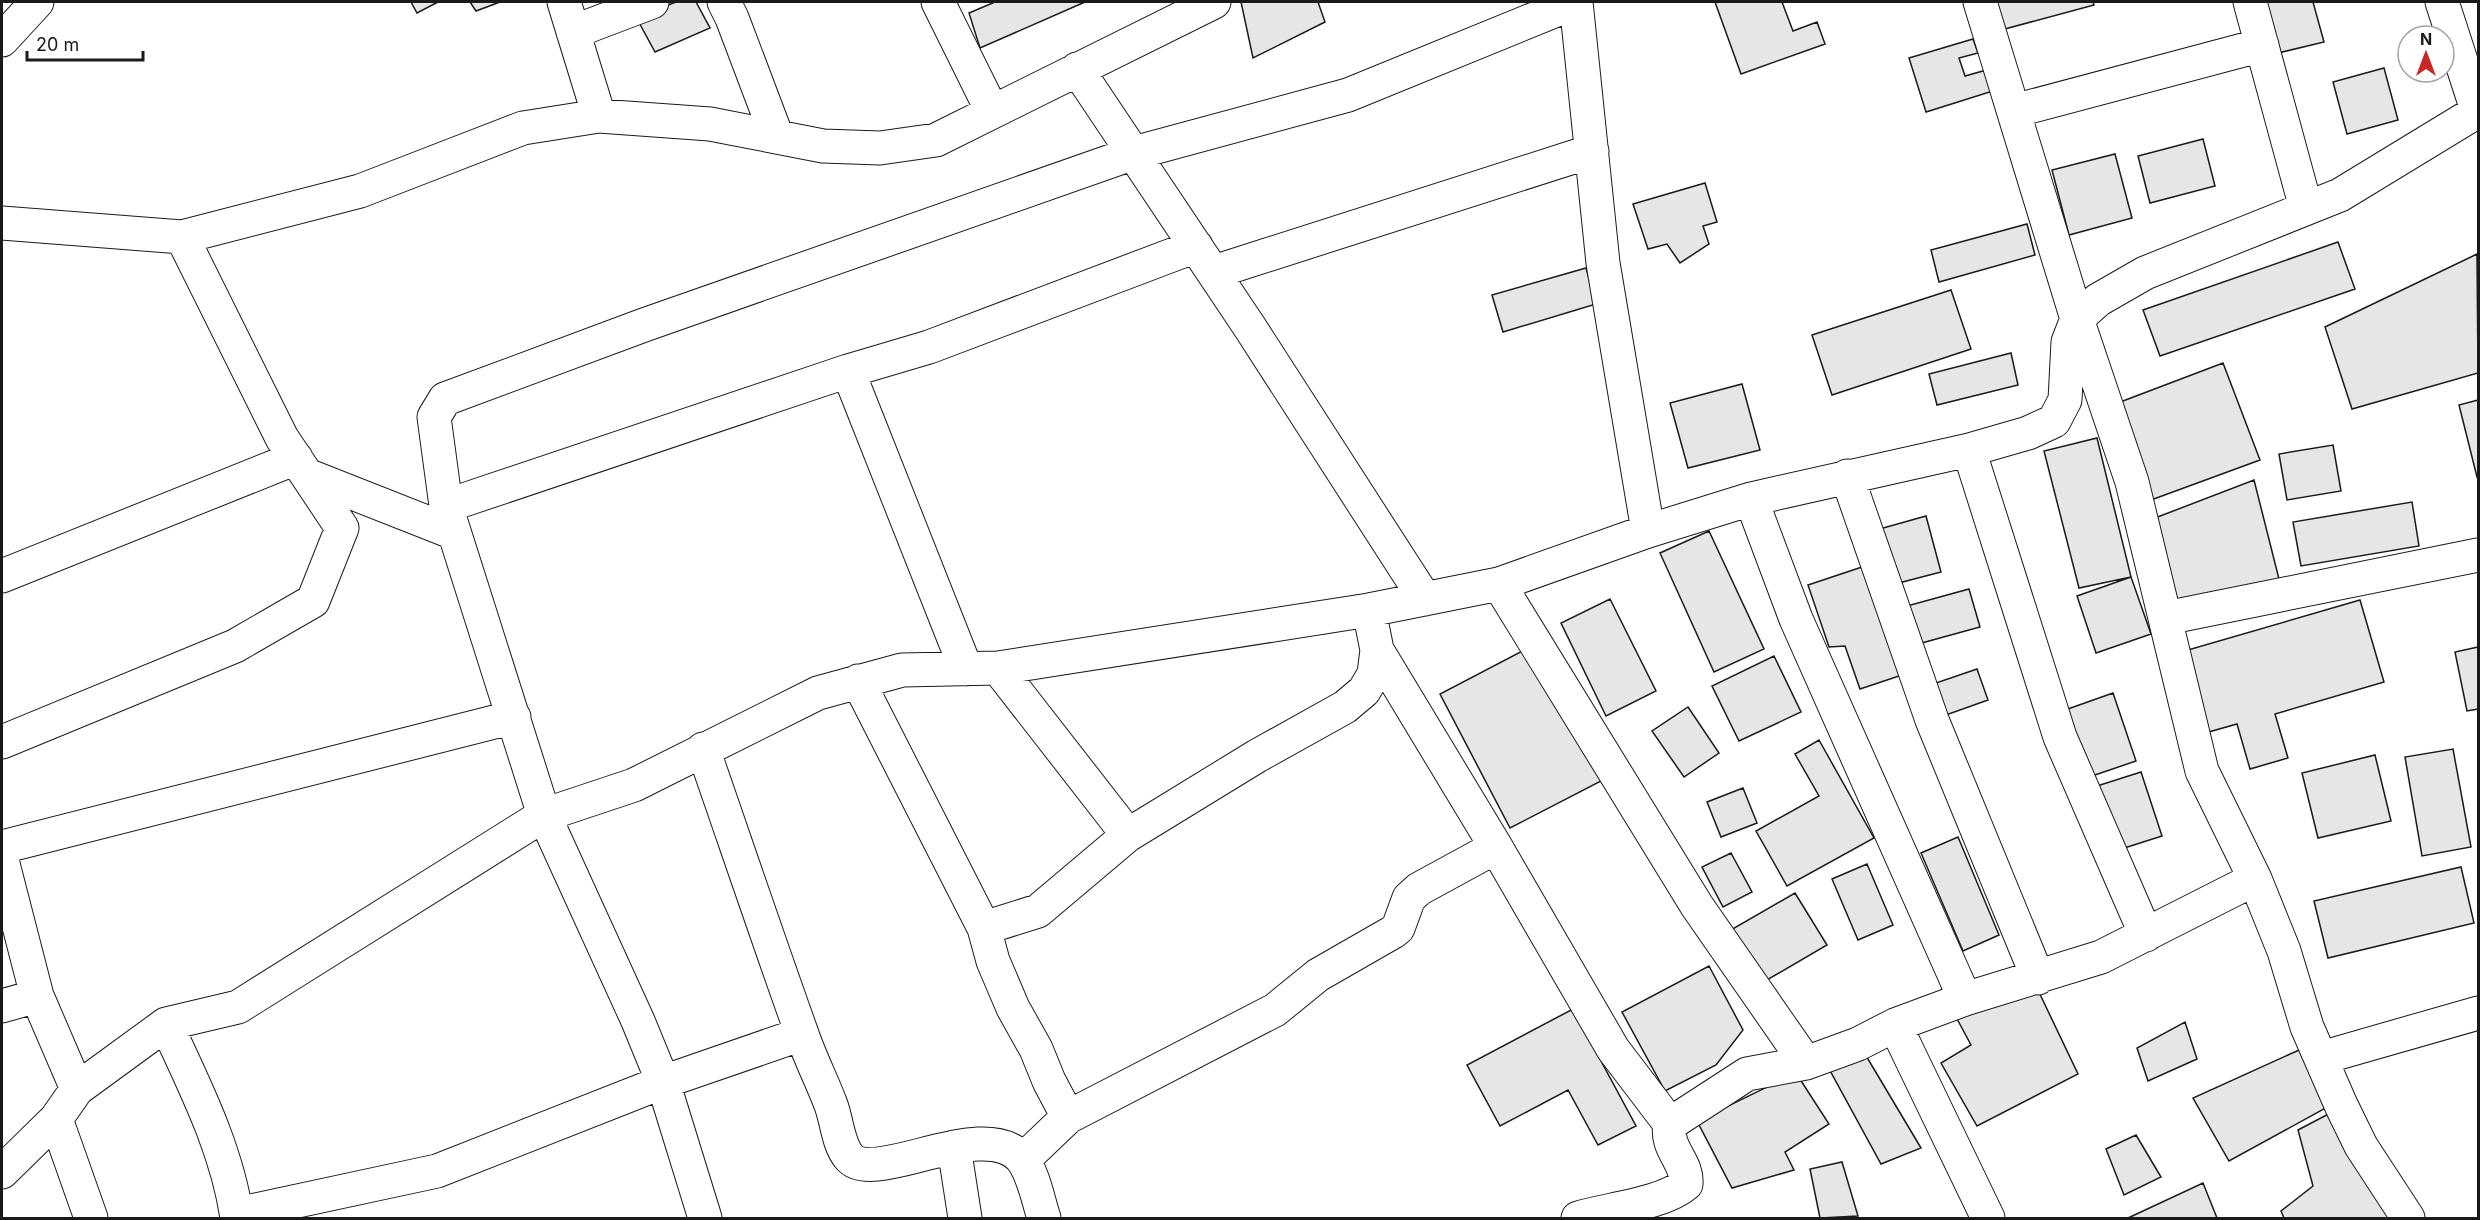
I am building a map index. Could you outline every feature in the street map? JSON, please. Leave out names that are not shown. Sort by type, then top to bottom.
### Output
[{"type":"street","points":[[2,40],[37,2]]},
{"type":"street","points":[[599,116],[569,17],[652,2]]},
{"type":"street","points":[[724,2],[777,137]]},
{"type":"street","points":[[938,2],[992,111]]},
{"type":"street","points":[[2,223],[182,237],[360,191],[523,128],[599,116],[710,124],[823,146],[879,148],[936,140],[1077,69],[1175,10],[1214,2]]},
{"type":"street","points":[[705,1218],[663,1082],[638,1021],[544,815],[450,519],[434,417],[445,399],[644,325],[1134,153],[1348,95],[1576,2],[1603,263],[1648,531]]},
{"type":"street","points":[[1980,2],[2077,319],[2132,483],[2202,771],[2256,879],[2284,951],[2307,1027],[2361,1146],[2408,1218]]},
{"type":"street","points":[[2250,2],[2306,208]]},
{"type":"street","points":[[2,1172],[56,1119],[77,1089],[166,1024],[238,1007],[544,815],[634,785],[818,693],[902,670],[998,668],[1369,610],[1498,584],[1648,531],[1751,499],[1969,450],[2028,434],[2054,421],[2065,400],[2068,342],[2077,319],[2098,300],[2145,273],[2340,195],[2478,112],[2442,2]]},
{"type":"street","points":[[2014,111],[2262,45]]},
{"type":"street","points":[[1077,69],[1205,259],[1425,599]]},
{"type":"street","points":[[2,576],[301,467],[450,519],[848,371],[1205,259],[1592,151]]},
{"type":"street","points":[[2,742],[235,646],[313,601],[342,528],[282,438],[182,237]]},
{"type":"street","points":[[848,371],[966,669]]},
{"type":"street","points":[[1969,450],[2060,737],[2146,935]]},
{"type":"street","points":[[1847,476],[1932,720],[2038,978]]},
{"type":"street","points":[[1751,499],[1796,619],[1965,999]]},
{"type":"street","points":[[2166,618],[2478,555]]},
{"type":"street","points":[[1498,584],[1697,906],[1806,1063]]},
{"type":"street","points":[[984,928],[1038,911],[1128,835],[1257,756],[1346,707],[1364,691],[1374,674],[1377,650],[1369,610]]},
{"type":"street","points":[[1377,650],[1496,847],[1613,1049],[1670,1124]]},
{"type":"street","points":[[998,668],[1128,835]]},
{"type":"street","points":[[858,681],[984,928],[993,961],[1013,1008],[1036,1049],[1068,1118]]},
{"type":"street","points":[[2,847],[514,717]]},
{"type":"street","points":[[703,749],[802,1034],[831,1106],[844,1150],[850,1159],[862,1165],[878,1164],[954,1147],[987,1144],[1002,1146],[1014,1151],[1023,1160],[1044,1218]]},
{"type":"street","points":[[1023,1160],[1068,1118],[1275,1010],[1318,975],[1398,928],[1409,898],[1419,889],[1496,847]]},
{"type":"street","points":[[2,860],[37,996],[77,1089]]},
{"type":"street","points":[[1578,1218],[1645,1211],[1686,1184],[1687,1175],[1671,1147],[1668,1135],[1670,1124],[1747,1074],[1806,1063],[1858,1044],[1895,1025],[1965,999],[2101,957],[2256,879]]},
{"type":"street","points":[[2,1006],[37,996]]},
{"type":"street","points":[[2321,1058],[2478,1013]]},
{"type":"street","points":[[166,1024],[211,1121],[234,1194],[237,1216],[437,1171],[663,1082],[802,1034]]},
{"type":"street","points":[[1895,1025],[1988,1218]]},
{"type":"street","points":[[56,1119],[91,1218]]},
{"type":"street","points":[[954,1147],[965,1218]]},
{"type":"building","points":[[411,2],[438,2],[417,13]]},
{"type":"building","points":[[470,2],[500,2],[476,11]]},
{"type":"building","points":[[676,2],[696,2],[710,28],[655,52],[636,17]]},
{"type":"building","points":[[995,2],[1085,2],[980,48],[969,13]]},
{"type":"building","points":[[1241,2],[1318,2],[1325,22],[1253,58]]},
{"type":"building","points":[[1715,2],[1782,2],[1793,31],[1817,22],[1825,44],[1741,74]]},
{"type":"building","points":[[1994,2],[2093,2],[2094,5],[2001,30]]},
{"type":"building","points":[[2258,2],[2313,2],[2324,42],[2274,54]]},
{"type":"building","points":[[1973,39],[1978,53],[1959,58],[1965,76],[1990,69],[1996,90],[1926,112],[1909,58]]},
{"type":"building","points":[[2384,68],[2398,120],[2347,134],[2333,82]]},
{"type":"building","points":[[2203,139],[2215,186],[2150,203],[2138,156]]},
{"type":"building","points":[[2115,154],[2132,218],[2069,235],[2052,170]]},
{"type":"building","points":[[1705,183],[1717,222],[1703,226],[1709,244],[1680,263],[1667,244],[1648,249],[1633,204]]},
{"type":"building","points":[[2027,224],[2035,255],[1939,282],[1931,250]]},
{"type":"building","points":[[2338,242],[2355,289],[2160,356],[2143,310]]},
{"type":"building","points":[[2477,254],[2478,373],[2352,409],[2325,327]]},
{"type":"building","points":[[1586,268],[1596,304],[1503,332],[1492,295]]},
{"type":"building","points":[[1951,290],[1971,349],[1832,395],[1812,335]]},
{"type":"building","points":[[2011,353],[2018,385],[1937,405],[1929,374]]},
{"type":"building","points":[[2223,363],[2260,460],[2151,500],[2115,404]]},
{"type":"building","points":[[1742,384],[1760,450],[1688,468],[1670,403]]},
{"type":"building","points":[[2478,400],[2478,476],[2477,477],[2459,405]]},
{"type":"building","points":[[2097,438],[2131,577],[2079,588],[2044,451]]},
{"type":"building","points":[[2333,445],[2341,491],[2287,500],[2279,454]]},
{"type":"building","points":[[2254,480],[2279,579],[2175,603],[2155,518]]},
{"type":"building","points":[[2412,502],[2419,546],[2301,566],[2293,522]]},
{"type":"building","points":[[1926,516],[1941,572],[1891,585],[1876,530]]},
{"type":"building","points":[[1709,531],[1764,649],[1714,672],[1660,553]]},
{"type":"building","points":[[1865,566],[1902,675],[1860,689],[1845,646],[1829,647],[1808,585]]},
{"type":"building","points":[[2131,577],[2151,634],[2096,653],[2077,596]]},
{"type":"building","points":[[1969,589],[1980,627],[1918,644],[1907,606]]},
{"type":"building","points":[[1610,599],[1656,691],[1606,716],[1561,623]]},
{"type":"building","points":[[2360,600],[2384,682],[2275,714],[2288,758],[2250,769],[2237,724],[2205,733],[2181,652]]},
{"type":"building","points":[[1532,646],[1603,780],[1510,828],[1440,694]]},
{"type":"building","points":[[2478,647],[2478,709],[2467,711],[2455,652]]},
{"type":"building","points":[[1774,656],[1801,712],[1739,741],[1712,686]]},
{"type":"building","points":[[1977,669],[1988,700],[1932,720],[1933,684]]},
{"type":"building","points":[[2113,693],[2136,761],[2089,777],[2065,710]]},
{"type":"building","points":[[1688,707],[1719,753],[1684,777],[1652,731]]},
{"type":"building","points":[[1819,740],[1874,838],[1787,886],[1756,831],[1819,796],[1795,754]]},
{"type":"building","points":[[2453,749],[2471,847],[2422,856],[2405,757]]},
{"type":"building","points":[[2375,755],[2391,821],[2318,838],[2302,773]]},
{"type":"building","points":[[2141,772],[2162,836],[2118,850],[2097,786]]},
{"type":"building","points":[[1743,788],[1757,823],[1721,837],[1707,802]]},
{"type":"building","points":[[1958,837],[1999,935],[1963,951],[1921,853]]},
{"type":"building","points":[[1731,853],[1752,892],[1723,907],[1702,867]]},
{"type":"building","points":[[1867,864],[1893,925],[1858,940],[1832,879]]},
{"type":"building","points":[[2461,867],[2474,923],[2328,958],[2314,901]]},
{"type":"building","points":[[1795,893],[1827,945],[1760,984],[1729,931]]},
{"type":"building","points":[[1709,966],[1743,1030],[1716,1065],[1665,1091],[1622,1012]]},
{"type":"building","points":[[2037,988],[2078,1074],[1977,1126],[1941,1063],[1971,1045],[1956,1017]]},
{"type":"building","points":[[1573,1009],[1636,1126],[1598,1145],[1568,1090],[1500,1126],[1467,1065]]},
{"type":"building","points":[[2185,1022],[2197,1059],[2148,1081],[2137,1048]]},
{"type":"building","points":[[2308,1046],[2333,1104],[2229,1161],[2193,1098]]},
{"type":"building","points":[[1862,1049],[1921,1148],[1881,1164],[1827,1065]]},
{"type":"building","points":[[1796,1073],[1829,1124],[1785,1152],[1794,1170],[1732,1188],[1697,1121]]},
{"type":"building","points":[[2336,1110],[2392,1218],[2284,1218],[2281,1211],[2313,1186],[2298,1130]]},
{"type":"building","points":[[2136,1135],[2161,1177],[2124,1195],[2106,1149]]},
{"type":"building","points":[[1842,1162],[1858,1216],[1820,1218],[1810,1169]]},
{"type":"building","points":[[2203,1183],[2217,1218],[2128,1218]]}]
